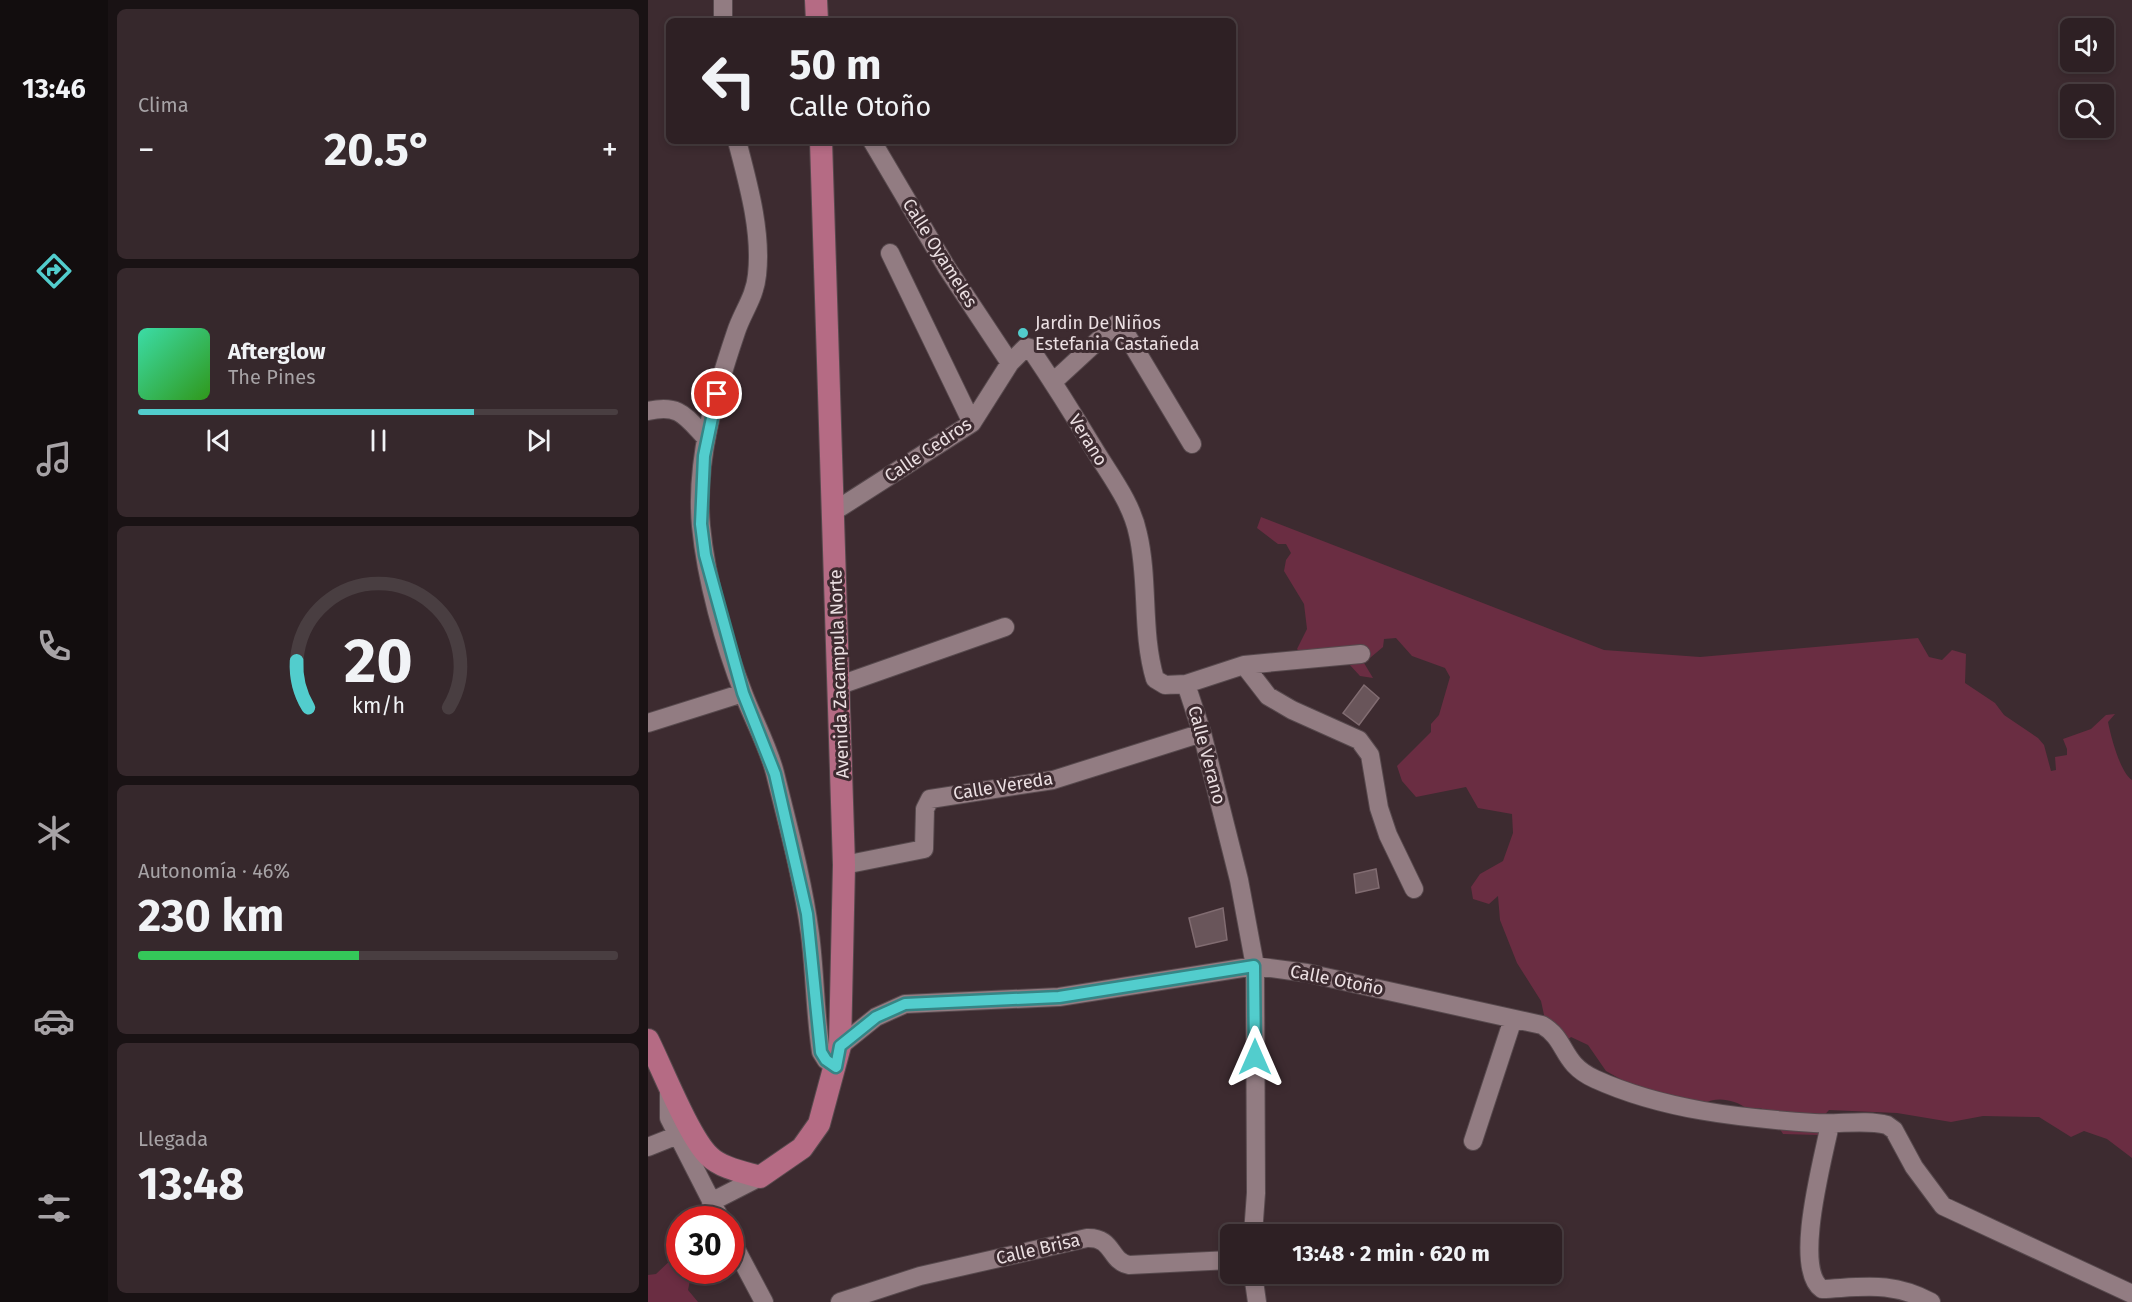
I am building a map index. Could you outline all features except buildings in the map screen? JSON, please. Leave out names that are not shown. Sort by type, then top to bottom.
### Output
[{"type":"main road","points":[[816,0],[816,18]]},
{"type":"main road","name":"Avenida Zacampula Norte","points":[[760,1177],[790,1159],[819,1124],[838,1057],[844,866],[821,144]]},
{"type":"main road","points":[[648,1040],[696,1137],[709,1156],[735,1170],[760,1177]]},
{"type":"street","points":[[723,0],[723,18]]},
{"type":"street","points":[[738,144],[747,177],[755,226],[757,278],[750,303],[738,326],[726,361],[706,438],[701,524],[705,555],[743,693],[775,774],[807,914],[821,1052],[826,1060],[838,1057]]},
{"type":"street","name":"Calle Oyameles","points":[[874,144],[947,268],[1010,363]]},
{"type":"street","points":[[890,253],[972,423]]},
{"type":"street","points":[[1053,382],[1116,324],[1120,324],[1191,444]]},
{"type":"street","name":"Calle Cedros","points":[[833,512],[972,423],[1010,363],[1025,348],[1030,348]]},
{"type":"street","name":"Verano","points":[[1030,348],[1119,489],[1132,513],[1139,535]]},
{"type":"street","points":[[648,411],[672,408],[682,412],[706,438]]},
{"type":"street","name":"Calle Verano","points":[[1139,535],[1147,627],[1155,679],[1165,685],[1186,684],[1202,733],[1244,902],[1254,966],[1256,1193],[1254,1224]]},
{"type":"street","points":[[840,685],[1005,627]]},
{"type":"street","points":[[1186,684],[1244,665],[1361,654]]},
{"type":"street","points":[[1244,665],[1268,696],[1292,710],[1359,740],[1370,755],[1379,808],[1388,835],[1414,889]]},
{"type":"street","points":[[648,723],[743,693]]},
{"type":"street","name":"Calle Vereda","points":[[844,866],[924,849],[925,809],[930,799],[1053,780],[1202,733]]},
{"type":"street","name":"Calle Otoño","points":[[838,1057],[876,1017],[905,1004],[1059,997],[1254,966],[1318,976],[1542,1025],[1554,1034],[1575,1068],[1626,1091],[1689,1108],[1741,1117],[1830,1125]]},
{"type":"street","points":[[1473,1142],[1514,1019]]},
{"type":"street","points":[[669,1082],[668,1113],[713,1206]]},
{"type":"street","points":[[1931,1302],[1910,1291],[1896,1287],[1822,1289],[1814,1282],[1810,1262],[1810,1227],[1830,1125],[1887,1125],[1894,1130],[1914,1167],[1943,1206],[2132,1294]]},
{"type":"street","points":[[648,1147],[678,1135]]},
{"type":"street","points":[[711,1202],[760,1177]]},
{"type":"street","name":"Calle Brisa","points":[[840,1302],[920,1276],[1087,1238],[1099,1238],[1106,1243],[1121,1263],[1129,1265],[1220,1260]]},
{"type":"street","points":[[744,1264],[764,1302]]},
{"type":"street","points":[[1254,1284],[1257,1302]]},
{"type":"shaded area","points":[[1261,517],[1604,650],[1700,657],[1918,638],[1929,657],[1942,660],[1952,650],[1966,654],[1965,683],[1995,703],[2004,715],[2038,738],[2044,745],[2051,771],[2056,770],[2055,757],[2067,755],[2063,739],[2091,729],[2106,715],[2115,714],[2108,722],[2111,736],[2120,762],[2132,780],[2132,1158],[2107,1139],[2084,1131],[2071,1137],[2039,1117],[1983,1116],[1951,1122],[1897,1113],[1829,1110],[1819,1121],[1818,1135],[1783,1134],[1773,1118],[1761,1108],[1748,1109],[1732,1101],[1716,1100],[1701,1105],[1690,1118],[1606,1071],[1588,1045],[1571,1037],[1560,1046],[1546,1024],[1541,1001],[1517,963],[1500,920],[1498,896],[1489,904],[1473,899],[1471,887],[1480,874],[1503,861],[1513,833],[1512,814],[1478,808],[1466,787],[1416,797],[1402,781],[1397,766],[1431,732],[1431,724],[1439,715],[1450,677],[1445,668],[1412,656],[1396,638],[1384,639],[1383,647],[1364,663],[1373,678],[1360,676],[1349,664],[1310,663],[1297,649],[1307,629],[1304,604],[1284,571],[1286,560],[1291,553],[1286,544],[1278,544],[1257,528]]},
{"type":"shaded area","points":[[666,1265],[666,1284],[689,1284],[688,1290],[698,1302],[648,1302],[648,1275],[656,1274]]},
{"type":"place","name":"Jardin De Niños Estefania Castañeda","points":[[1023,333]]},
{"type":"route","points":[[717,394],[706,438],[702,479],[701,524],[705,555],[722,624],[743,693],[775,774],[804,895],[821,1052],[826,1060],[836,1067],[840,1046],[876,1017],[905,1004],[931,1001],[1059,997],[1254,966],[1255,1057]]}]
